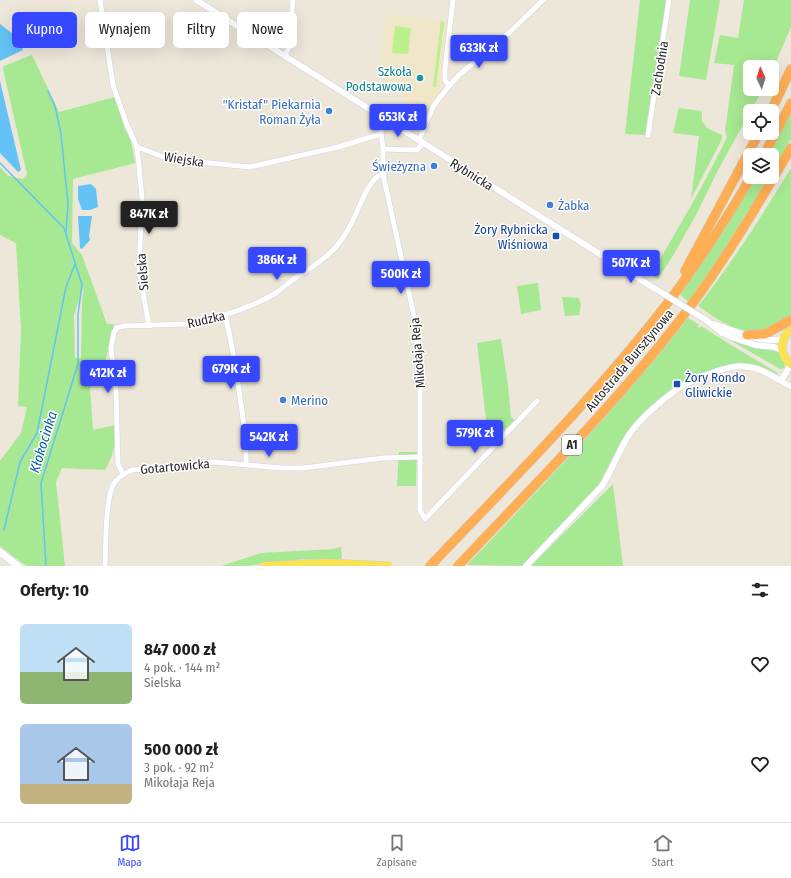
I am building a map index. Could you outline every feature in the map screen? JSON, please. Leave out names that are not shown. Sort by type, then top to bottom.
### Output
[{"type":"highway","points":[[774,104],[791,69]]},
{"type":"highway","points":[[768,148],[791,103]]},
{"type":"highway","points":[[666,305],[755,140]]},
{"type":"highway","name":"Autostrada Bursztynowa","points":[[458,566],[585,431],[657,348],[693,302],[756,209],[791,148]]},
{"type":"highway","points":[[756,209],[779,180],[791,160]]},
{"type":"highway","name":"Autostrada Bursztynowa","points":[[430,566],[570,419],[624,356],[666,305],[711,241],[747,184]]},
{"type":"highway","points":[[747,336],[765,334],[791,320]]},
{"type":"main road","points":[[791,330],[783,339],[782,350],[785,358],[791,364]]},
{"type":"main road","points":[[0,552],[18,566]]},
{"type":"main road","points":[[264,566],[316,563],[388,566]]},
{"type":"street","points":[[100,0],[113,85],[127,125],[137,147]]},
{"type":"street","name":"Rybnicka","points":[[196,0],[707,321],[722,333],[755,345],[774,347],[782,350]]},
{"type":"street","points":[[285,56],[289,47],[293,0]]},
{"type":"street","points":[[449,86],[445,80],[445,69],[453,0]]},
{"type":"street","points":[[383,149],[417,150],[434,105],[449,86],[511,31],[542,0]]},
{"type":"street","name":"Zachodnia","points":[[648,136],[669,0]]},
{"type":"street","name":"Mikołaja Reja","points":[[386,120],[381,129],[383,174],[416,325],[420,392],[420,510],[425,519],[537,402]]},
{"type":"street","name":"Wiejska","points":[[137,147],[169,159],[250,167],[338,147],[381,134]]},
{"type":"street","name":"Sielska","points":[[137,147],[142,197],[139,270],[149,326]]},
{"type":"street","name":"Rudzka","points":[[123,474],[118,464],[117,409],[111,355],[111,342],[114,332],[120,326],[187,324],[225,315],[252,305],[276,292],[322,261],[337,246],[351,225],[375,178],[378,175],[383,174]]},
{"type":"street","points":[[225,315],[231,339],[238,382],[246,442],[246,464]]},
{"type":"street","name":"Rybnicka","points":[[707,321],[757,339],[776,341],[783,339]]},
{"type":"street","points":[[781,381],[791,364]]},
{"type":"street","points":[[526,566],[602,486],[610,475],[624,444],[639,423],[679,388],[694,379],[739,366],[755,368],[766,372],[791,387]]},
{"type":"street","name":"Gotartowicka","points":[[105,566],[109,498],[114,484],[123,474],[138,469],[204,462],[290,468],[383,458],[420,457]]},
{"type":"shaded area","points":[[386,14],[449,21],[442,91],[432,103],[424,127],[416,132],[397,117],[407,100],[379,76]]},
{"type":"green space","points":[[640,0],[666,0],[645,135],[625,134]]},
{"type":"green space","points":[[690,0],[720,0],[706,80],[679,76]]},
{"type":"green space","points":[[744,0],[791,0],[791,27],[777,60],[743,60],[743,96],[759,96],[755,104],[743,104],[743,125],[718,170],[697,213],[658,279],[650,274],[692,205],[727,137],[725,131],[734,65],[714,63],[720,35],[738,38]]},
{"type":"green space","points":[[441,21],[444,22],[436,87],[433,87]]},
{"type":"green space","points":[[395,26],[411,28],[408,54],[392,53]]},
{"type":"green space","points":[[32,55],[59,112],[115,97],[124,127],[131,141],[135,163],[73,179],[72,243],[82,255],[107,324],[114,324],[106,359],[90,388],[93,430],[115,425],[115,431],[113,453],[105,470],[62,468],[56,482],[65,566],[26,566],[0,546],[0,461],[21,433],[27,407],[18,406],[21,330],[16,243],[0,235],[0,167],[8,176],[23,179],[27,174],[3,69],[4,66]],"holes":[[[84,286],[82,302],[81,358],[75,358],[74,315]]]},
{"type":"green space","points":[[679,108],[701,111],[702,121],[707,128],[722,135],[722,139],[691,199],[699,136],[673,133]]},
{"type":"green space","points":[[791,111],[791,139],[779,160],[779,148],[772,148],[776,140],[779,140],[779,134]]},
{"type":"green space","points":[[791,168],[791,317],[763,330],[745,331],[721,321],[698,306],[758,221]]},
{"type":"green space","points":[[750,184],[765,184],[721,256],[689,302],[679,294]]},
{"type":"green space","points":[[538,283],[541,310],[521,314],[517,286]]},
{"type":"green space","points":[[562,297],[579,298],[581,305],[579,315],[565,316]]},
{"type":"green space","points":[[688,318],[698,324],[699,329],[701,326],[778,373],[776,374],[754,364],[735,363],[695,375],[673,387],[644,412],[631,426],[621,441],[599,484],[522,566],[467,565],[608,413]]},
{"type":"green space","points":[[729,338],[777,351],[784,362],[785,368],[780,369],[728,339]]},
{"type":"green space","points":[[501,339],[511,417],[515,420],[489,444],[477,343]]},
{"type":"green space","points":[[399,452],[417,452],[416,486],[397,486]]},
{"type":"green space","points":[[613,484],[623,566],[531,566]]},
{"type":"green space","points":[[341,547],[342,559],[303,559],[246,566],[221,566],[261,553],[333,549]]},
{"type":"water","points":[[0,24],[12,33],[12,48],[23,48],[23,50],[0,61]]},
{"type":"water","points":[[0,81],[21,170],[18,172],[0,153]]},
{"type":"water","points":[[91,184],[96,189],[98,207],[90,210],[82,210],[78,199],[78,186]]},
{"type":"water","points":[[78,216],[92,216],[89,236],[90,240],[82,249],[80,248]]},
{"type":"waterway","points":[[48,91],[55,106],[61,134],[68,204],[66,232]]},
{"type":"waterway","name":"Kłokocinka","points":[[0,163],[64,228],[82,285],[78,314],[78,364],[41,483],[46,566]]},
{"type":"waterway","points":[[4,530],[20,462],[37,433],[66,287],[75,264]]},
{"type":"place","name":"Szkoła Podstawowa","points":[[420,78]]},
{"type":"place","name":"\"Kristaf\" Piekarnia Roman Żyła","points":[[329,111]]},
{"type":"place","name":"Świeżyzna","points":[[434,166]]},
{"type":"place","name":"Żabka","points":[[550,205]]},
{"type":"place","name":"Żory Rybnicka Wiśniowa","points":[[556,236]]},
{"type":"place","name":"Żory Rondo Gliwickie","points":[[677,384]]},
{"type":"place","name":"Merino","points":[[283,400]]}]
